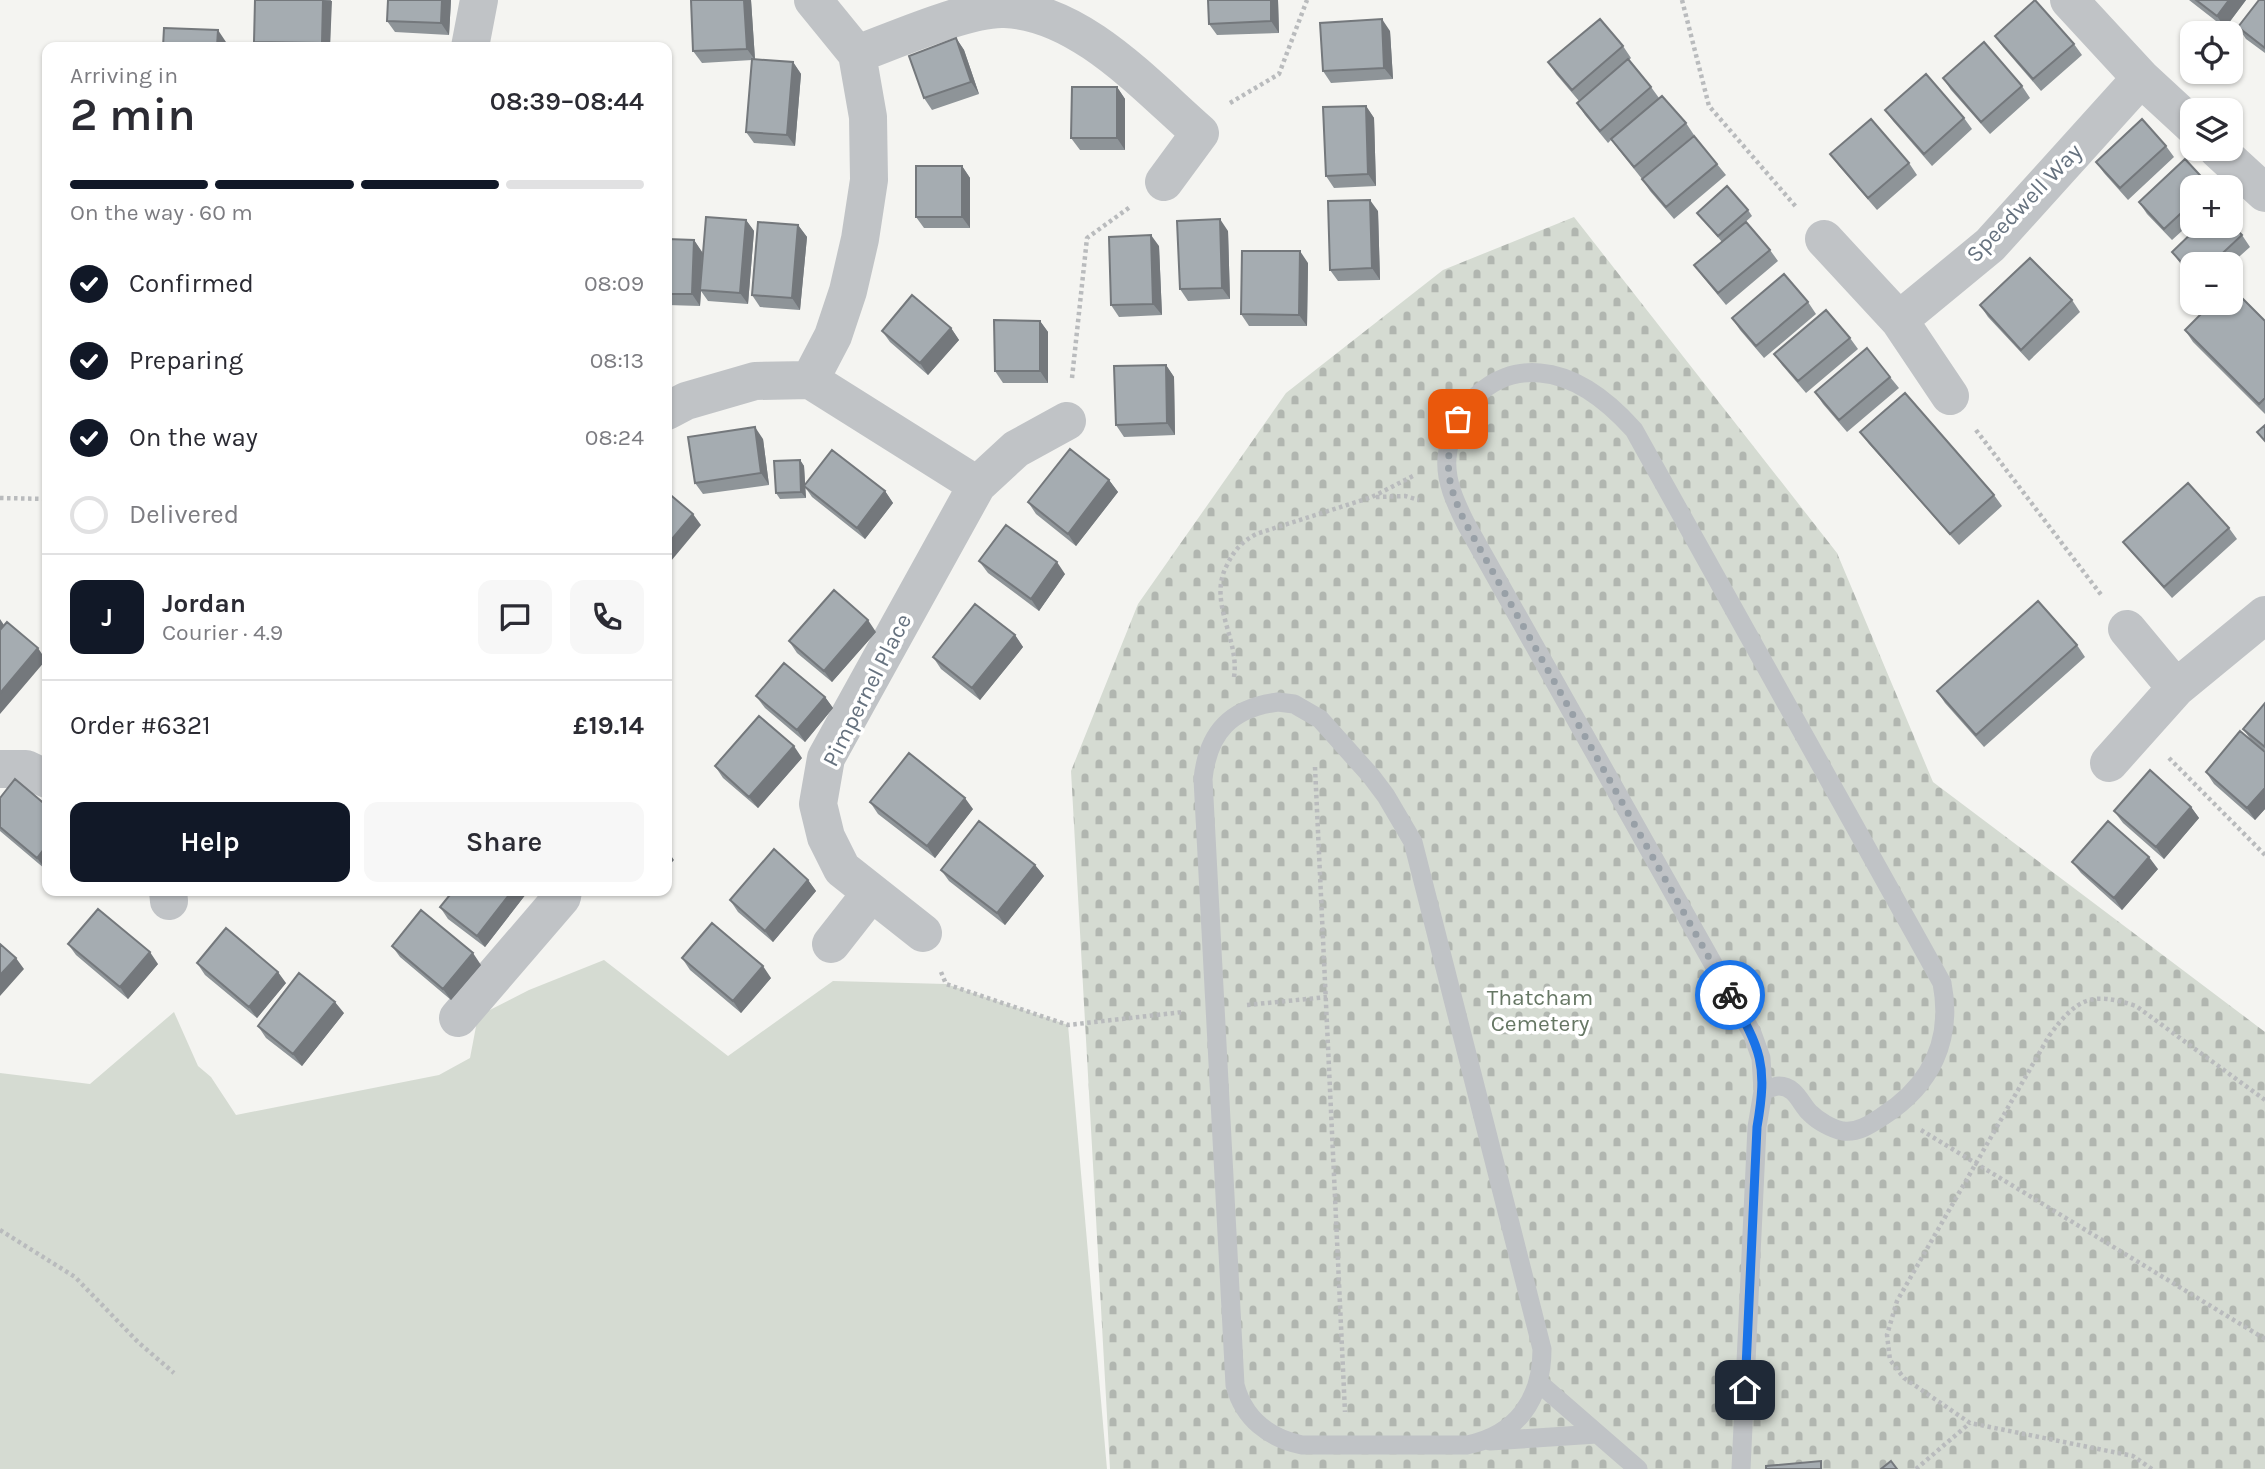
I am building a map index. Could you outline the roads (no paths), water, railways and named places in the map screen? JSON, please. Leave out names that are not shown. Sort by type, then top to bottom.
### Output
[{"type":"street","points":[[471,42],[479,0]]},
{"type":"street","points":[[810,380],[833,336],[848,291],[869,180],[868,117],[857,54],[813,0]]},
{"type":"street","points":[[2069,0],[2141,78],[2180,114]]},
{"type":"street","points":[[857,54],[965,15],[1035,6],[1210,121],[1164,182]]},
{"type":"street","name":"Speedwell Way","points":[[1899,320],[1990,245],[2141,78]]},
{"type":"street","points":[[2230,161],[2265,193]]},
{"type":"street","points":[[1824,239],[1899,320],[1950,396]]},
{"type":"street","points":[[672,408],[686,401],[755,381],[810,380],[977,485]]},
{"type":"street","name":"Pimpernel Place","points":[[923,933],[842,869],[826,837],[818,804],[826,758],[977,485],[1016,449],[1067,421]]},
{"type":"street","points":[[2109,763],[2176,688],[2265,615]]},
{"type":"street","points":[[2127,629],[2176,688]]},
{"type":"street","points":[[0,769],[26,769],[42,777]]},
{"type":"street","points":[[831,944],[871,893]]},
{"type":"street","points":[[458,1018],[562,896]]},
{"type":"lane","points":[[1741,1469],[1757,1127],[1763,1091],[1761,1058],[1752,1033],[1466,524],[1454,498],[1447,459],[1458,419],[1470,402],[1487,386],[1504,377],[1520,373],[1540,373],[1581,386],[1618,412],[1634,430],[1942,983],[1947,1006],[1936,1058],[1924,1081],[1906,1101],[1864,1128],[1844,1131],[1822,1123],[1808,1112],[1802,1100],[1788,1088],[1780,1086],[1763,1091]]},
{"type":"lane","points":[[1485,1441],[1515,1422],[1527,1407],[1539,1383],[1542,1349],[1413,842],[1371,776],[1320,719],[1294,704],[1256,704],[1226,723],[1208,750],[1203,779],[1234,1385],[1239,1400],[1252,1420],[1287,1442],[1302,1445],[1467,1445],[1485,1441],[1597,1434]]},
{"type":"lane","points":[[1539,1383],[1638,1469]]},
{"type":"park label","name":"Thatcham Cemetery","points":[[1540,1010]]}]
